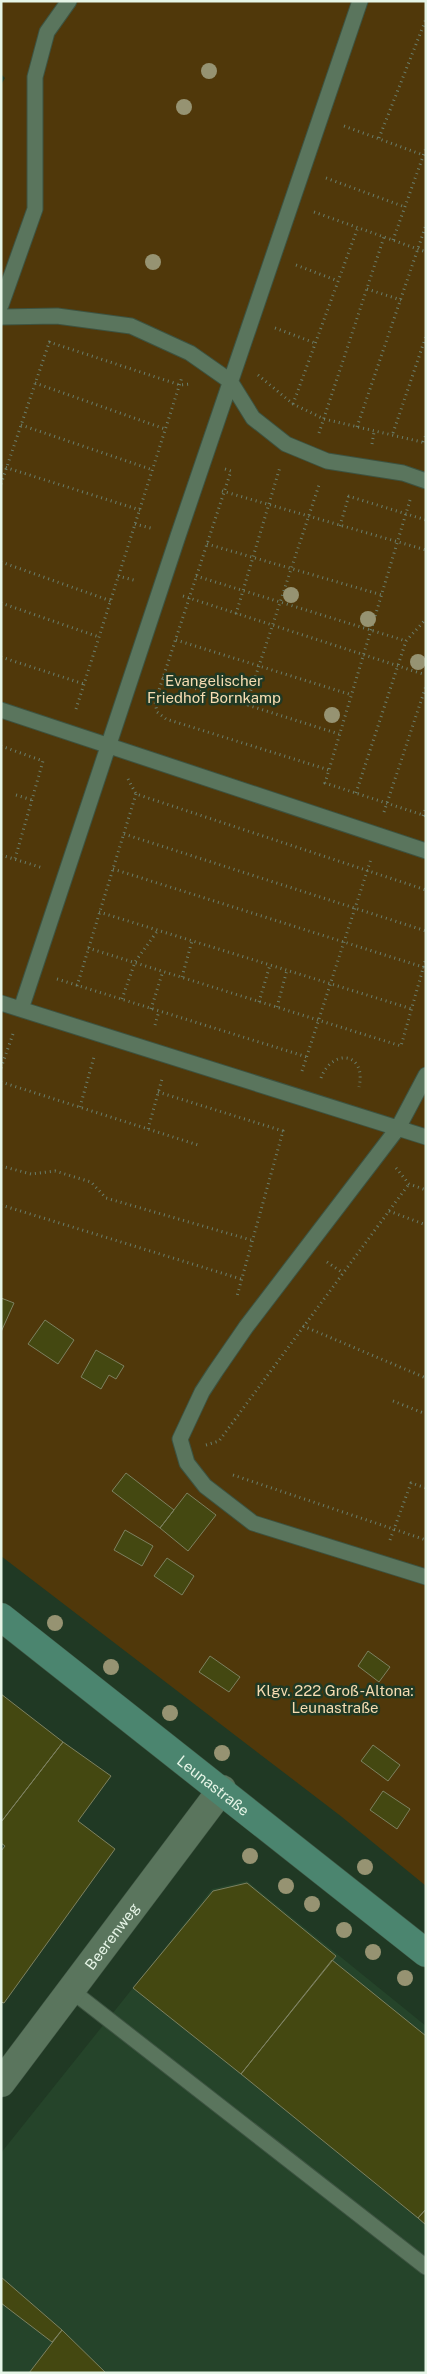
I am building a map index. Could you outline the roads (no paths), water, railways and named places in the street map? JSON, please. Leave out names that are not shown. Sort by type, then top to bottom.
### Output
[{"type":"street","name":"Leunastraße","points":[[1,1616],[222,1789],[426,1953]]},
{"type":"street","name":"Beerenweg","points":[[1,2083],[222,1789]]},
{"type":"lane","points":[[1,304],[35,208],[35,77],[47,32],[69,1]]},
{"type":"lane","points":[[21,1009],[133,669],[360,1]]},
{"type":"lane","points":[[1,317],[57,316],[131,326],[190,354],[230,381],[253,418],[286,444],[327,461],[403,473],[421,479]]},
{"type":"lane","points":[[1,710],[377,833],[426,851]]},
{"type":"lane","points":[[1,1003],[426,1138]]},
{"type":"lane","points":[[426,1076],[398,1128],[246,1327],[202,1392],[180,1439],[187,1463],[206,1486],[253,1523],[426,1577]]},
{"type":"lane","points":[[72,1991],[426,2267]]},
{"type":"park label","name":"Evangelischer Friedhof Bornkamp","points":[[214,688]]},
{"type":"park label","name":"Klgv. 222 Groß-Altona: Leunastraße","points":[[335,1698]]}]
